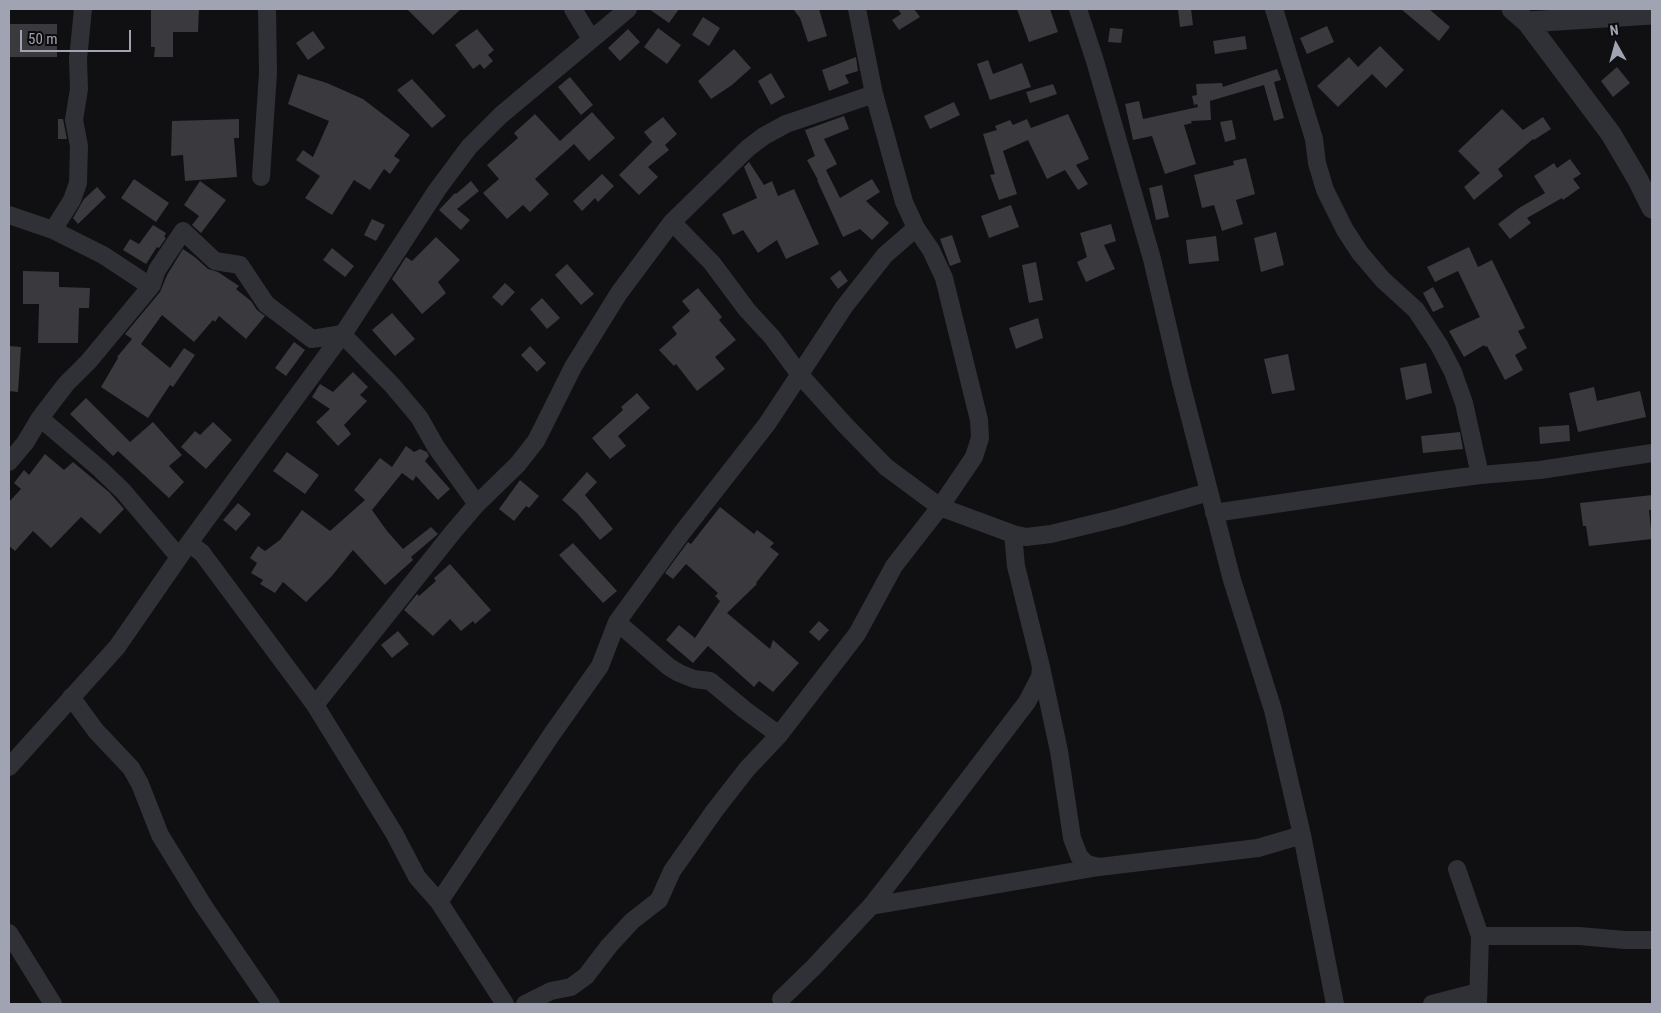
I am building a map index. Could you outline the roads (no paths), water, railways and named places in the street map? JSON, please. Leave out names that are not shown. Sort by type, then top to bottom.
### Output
[{"type":"street","points":[[54,230],[72,200],[78,183],[79,146],[74,120],[83,9]]},
{"type":"street","points":[[261,177],[268,73],[267,9]]},
{"type":"street","points":[[573,9],[591,39]]},
{"type":"street","points":[[9,767],[117,648],[184,550],[342,334],[437,190],[468,147],[501,115],[628,9]]},
{"type":"street","points":[[525,1004],[551,991],[571,987],[586,976],[609,946],[632,921],[659,900],[672,871],[689,845],[747,769],[779,735],[857,634],[894,566],[940,508],[974,456],[980,438],[979,420],[944,278],[931,250],[916,228],[904,202],[874,94],[857,9]]},
{"type":"street","points":[[1078,9],[1095,61],[1152,259],[1232,580],[1273,710],[1302,835],[1335,1004]]},
{"type":"street","points":[[1274,9],[1314,139],[1317,163],[1325,190],[1345,230],[1360,253],[1382,280],[1416,310],[1439,345],[1453,372],[1464,403],[1480,475]]},
{"type":"street","points":[[1520,15],[1652,14]]},
{"type":"street","points":[[1520,15],[1611,134],[1652,208]]},
{"type":"street","points":[[315,705],[453,532],[477,504],[518,464],[536,441],[573,367],[619,293],[672,222],[748,148],[764,136],[786,124],[874,94]]},
{"type":"street","points":[[9,214],[54,230],[103,255],[144,282],[152,285]]},
{"type":"street","points":[[672,222],[712,263],[733,293],[772,337],[800,375],[886,467],[940,508],[1026,537],[1051,534],[1117,518],[1209,492]]},
{"type":"street","points":[[439,902],[600,666],[616,622],[681,534],[767,424],[844,307],[884,255],[916,228]]},
{"type":"street","points":[[9,462],[25,443],[40,418],[66,384],[89,361],[152,285],[157,270],[183,231],[215,261],[240,265],[266,304],[312,339],[342,334]]},
{"type":"street","points":[[342,334],[392,385],[419,417],[436,446],[477,504]]},
{"type":"street","points":[[40,418],[99,468],[184,550],[202,553],[315,705],[394,833],[416,877],[439,902],[504,1004]]},
{"type":"street","points":[[1214,512],[1480,475],[1540,470],[1652,453]]},
{"type":"street","points":[[1013,534],[1016,566],[1059,751],[1072,838],[1079,856],[1087,864],[1099,867]]},
{"type":"street","points":[[616,622],[669,667],[694,679],[710,681],[779,735]]},
{"type":"street","points":[[781,999],[871,906],[1027,702],[1040,677],[1041,667]]},
{"type":"street","points":[[71,697],[96,732],[131,768],[140,784],[160,835],[204,905],[271,1004]]},
{"type":"street","points":[[871,906],[1099,867],[1258,848],[1302,835]]},
{"type":"street","points":[[1432,1004],[1478,998],[1480,936],[1457,870]]},
{"type":"street","points":[[9,934],[53,1004]]},
{"type":"street","points":[[1480,936],[1579,936],[1652,940]]}]
